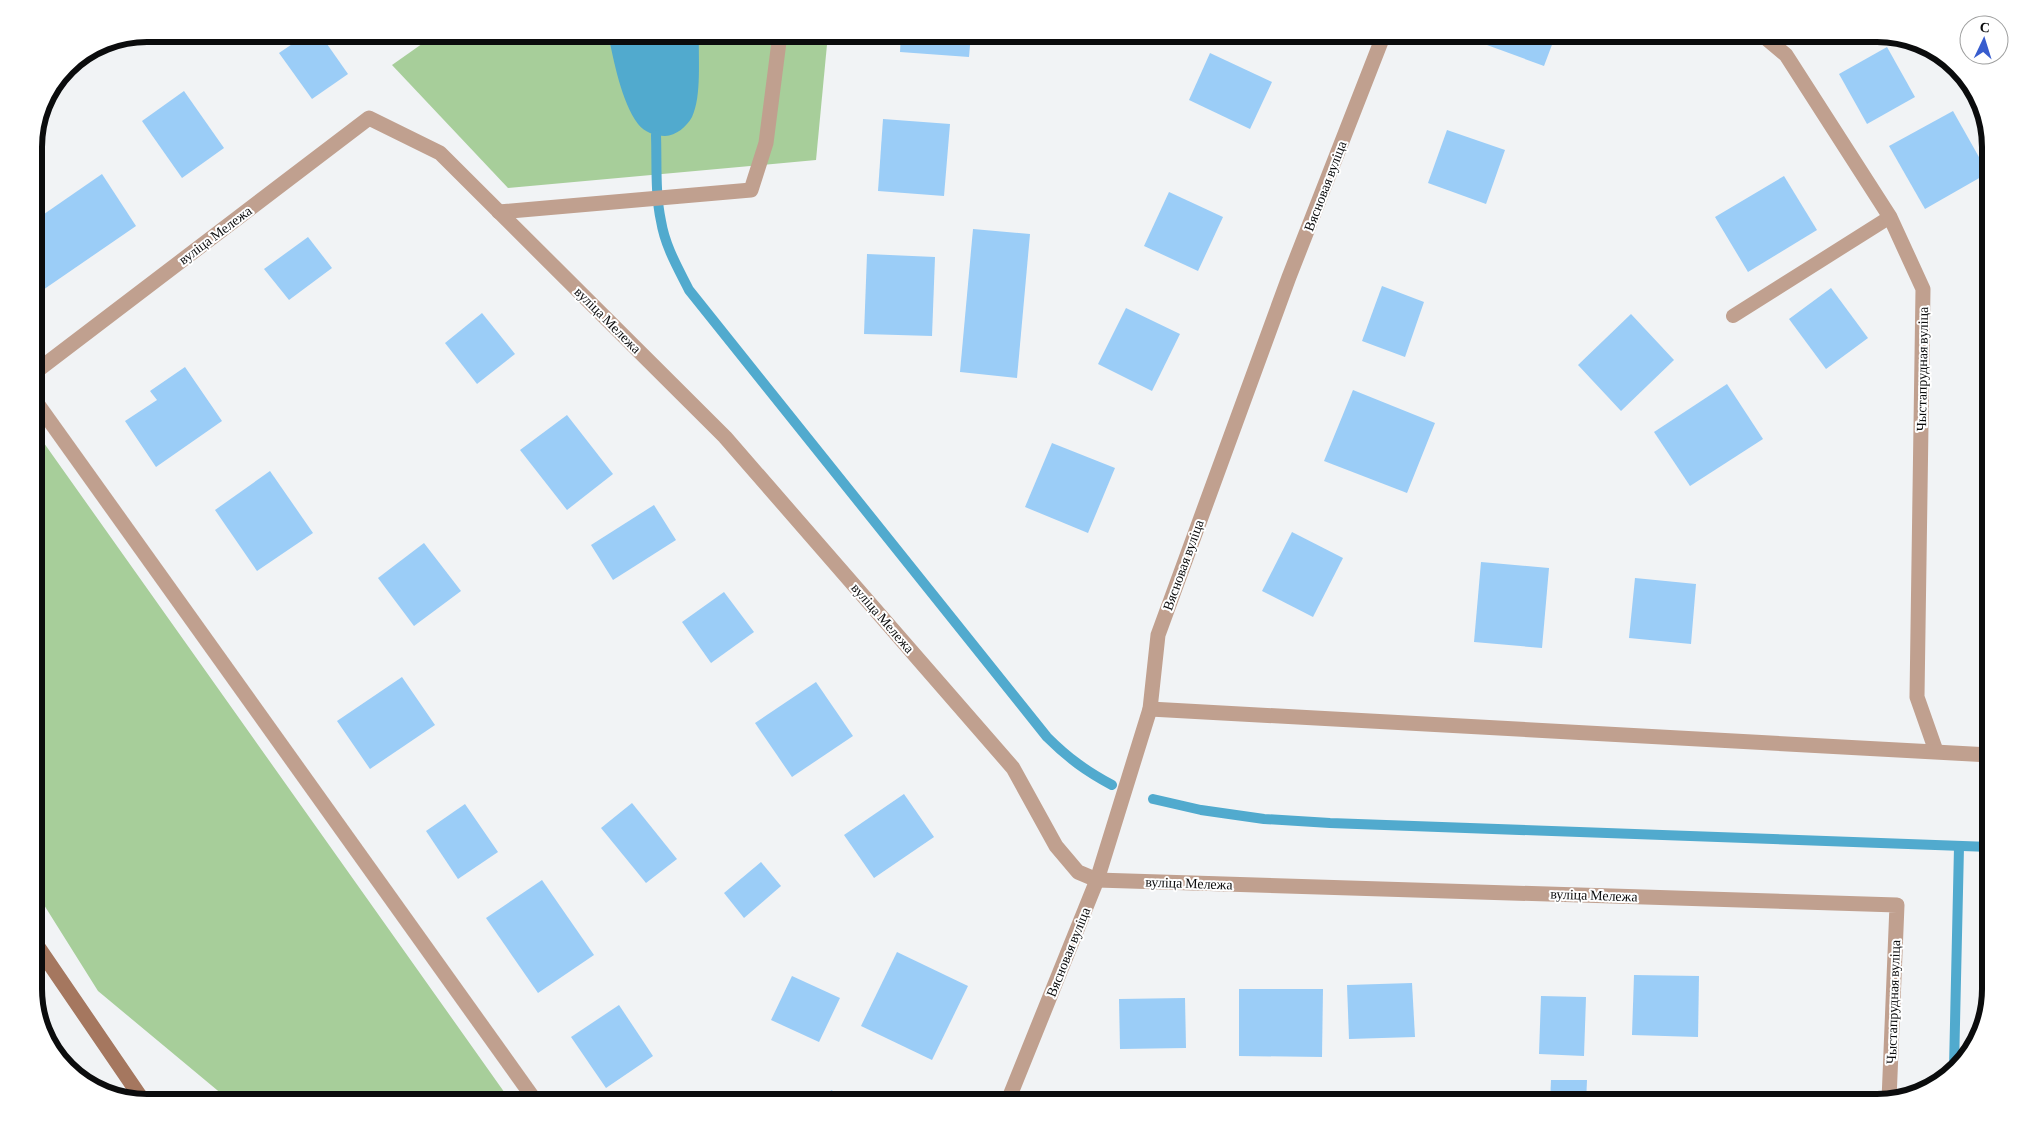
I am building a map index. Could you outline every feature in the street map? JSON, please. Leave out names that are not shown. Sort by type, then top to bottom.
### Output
[{"type":"street","name":"Вясновая вуліца","points":[[1011,1094],[1097,880],[1150,709],[1158,635],[1290,277],[1381,42]]},
{"type":"street","name":"Чыстапрудная вуліца","points":[[1771,42],[1786,55],[1890,217],[1923,289],[1917,697],[1936,751]]},
{"type":"street","points":[[499,212],[752,190],[766,143],[779,43]]},
{"type":"street","name":"вуліца Мележа","points":[[43,366],[369,118],[440,153],[725,437],[1014,768],[1056,846],[1078,872],[1097,880],[1897,905]]},
{"type":"street","points":[[43,411],[531,1094]]},
{"type":"street","points":[[1150,709],[1982,754]]},
{"type":"street","name":"Чыстапрудная вуліца","points":[[1888,1094],[1897,905]]},
{"type":"street","points":[[43,954],[139,1094]]},
{"type":"lane","points":[[1733,316],[1890,217]]},
{"type":"green space","points":[[423,43],[827,43],[816,160],[508,188],[392,65]]},
{"type":"green space","points":[[43,442],[506,1094],[222,1094],[98,991],[43,903]]},
{"type":"water","points":[[610,43],[699,43],[697,98],[692,117],[687,124],[681,130],[669,136],[654,134],[640,127],[627,104]]},
{"type":"building","points":[[1488,42],[1553,42],[1544,66],[1487,45]]},
{"type":"building","points":[[294,43],[326,43],[348,74],[312,99],[279,53]]},
{"type":"building","points":[[901,43],[970,43],[969,57],[900,52]]},
{"type":"building","points":[[1887,47],[1915,97],[1867,124],[1839,74]]},
{"type":"building","points":[[1210,53],[1272,82],[1250,129],[1189,100]]},
{"type":"building","points":[[184,91],[224,148],[182,178],[142,121]]},
{"type":"building","points":[[1953,111],[1981,161],[1981,177],[1925,209],[1889,146]]},
{"type":"building","points":[[883,119],[950,124],[944,196],[878,191]]},
{"type":"building","points":[[1447,130],[1505,150],[1486,204],[1428,183]]},
{"type":"building","points":[[102,174],[136,226],[43,290],[43,215]]},
{"type":"building","points":[[1784,176],[1817,230],[1748,272],[1715,217]]},
{"type":"building","points":[[1169,192],[1223,217],[1198,271],[1144,246]]},
{"type":"building","points":[[973,229],[1030,234],[1017,378],[960,372]]},
{"type":"building","points":[[308,237],[332,268],[289,300],[264,269]]},
{"type":"building","points":[[867,254],[935,257],[932,336],[864,334]]},
{"type":"building","points":[[1382,286],[1424,302],[1405,357],[1362,341]]},
{"type":"building","points":[[1831,288],[1868,338],[1826,369],[1789,319]]},
{"type":"building","points":[[1126,308],[1180,334],[1152,391],[1098,364]]},
{"type":"building","points":[[482,313],[515,354],[477,384],[445,343]]},
{"type":"building","points":[[1631,314],[1674,360],[1621,411],[1578,365]]},
{"type":"building","points":[[185,367],[222,421],[156,467],[125,421],[157,400],[150,391]]},
{"type":"building","points":[[1727,384],[1763,439],[1690,486],[1654,432]]},
{"type":"building","points":[[1353,390],[1435,423],[1407,493],[1324,461]]},
{"type":"building","points":[[567,415],[613,474],[567,510],[520,450]]},
{"type":"building","points":[[1052,443],[1115,468],[1088,533],[1025,507]]},
{"type":"building","points":[[270,471],[313,533],[257,571],[215,510]]},
{"type":"building","points":[[654,505],[676,540],[613,580],[591,545]]},
{"type":"building","points":[[1292,532],[1343,558],[1313,617],[1262,591]]},
{"type":"building","points":[[424,543],[461,591],[414,626],[378,578]]},
{"type":"building","points":[[1481,562],[1549,568],[1542,648],[1474,642]]},
{"type":"building","points":[[1635,578],[1696,584],[1691,644],[1629,638]]},
{"type":"building","points":[[724,592],[754,632],[711,663],[682,622]]},
{"type":"building","points":[[402,677],[435,725],[370,769],[337,721]]},
{"type":"building","points":[[816,682],[853,736],[792,777],[755,723]]},
{"type":"building","points":[[904,794],[934,837],[874,878],[844,835]]},
{"type":"building","points":[[632,803],[677,859],[646,883],[601,828]]},
{"type":"building","points":[[465,804],[498,852],[458,879],[426,831]]},
{"type":"building","points":[[761,862],[781,886],[744,918],[724,893]]},
{"type":"building","points":[[542,880],[594,955],[538,993],[486,918]]},
{"type":"building","points":[[897,952],[968,986],[932,1060],[861,1026]]},
{"type":"building","points":[[1634,975],[1699,976],[1698,1037],[1632,1035]]},
{"type":"building","points":[[792,976],[840,998],[819,1042],[771,1020]]},
{"type":"building","points":[[1412,983],[1415,1037],[1349,1039],[1347,985]]},
{"type":"building","points":[[1239,989],[1323,989],[1322,1057],[1239,1056]]},
{"type":"building","points":[[1541,996],[1586,997],[1584,1056],[1539,1054]]},
{"type":"building","points":[[1185,998],[1186,1048],[1120,1049],[1119,999]]},
{"type":"building","points":[[619,1005],[653,1056],[606,1088],[571,1037]]},
{"type":"building","points":[[1551,1080],[1587,1080],[1586,1094],[1550,1094]]},
{"type":"building","points":[[831,1090],[839,1094],[829,1094]]},
{"type":"waterway","points":[[656,135],[657,189],[663,230],[672,257],[689,290],[1047,737],[1078,764],[1112,785]]},
{"type":"waterway","points":[[1153,799],[1201,810],[1264,819],[1330,823],[1982,847]]},
{"type":"waterway","points":[[1954,1060],[1959,847]]}]
